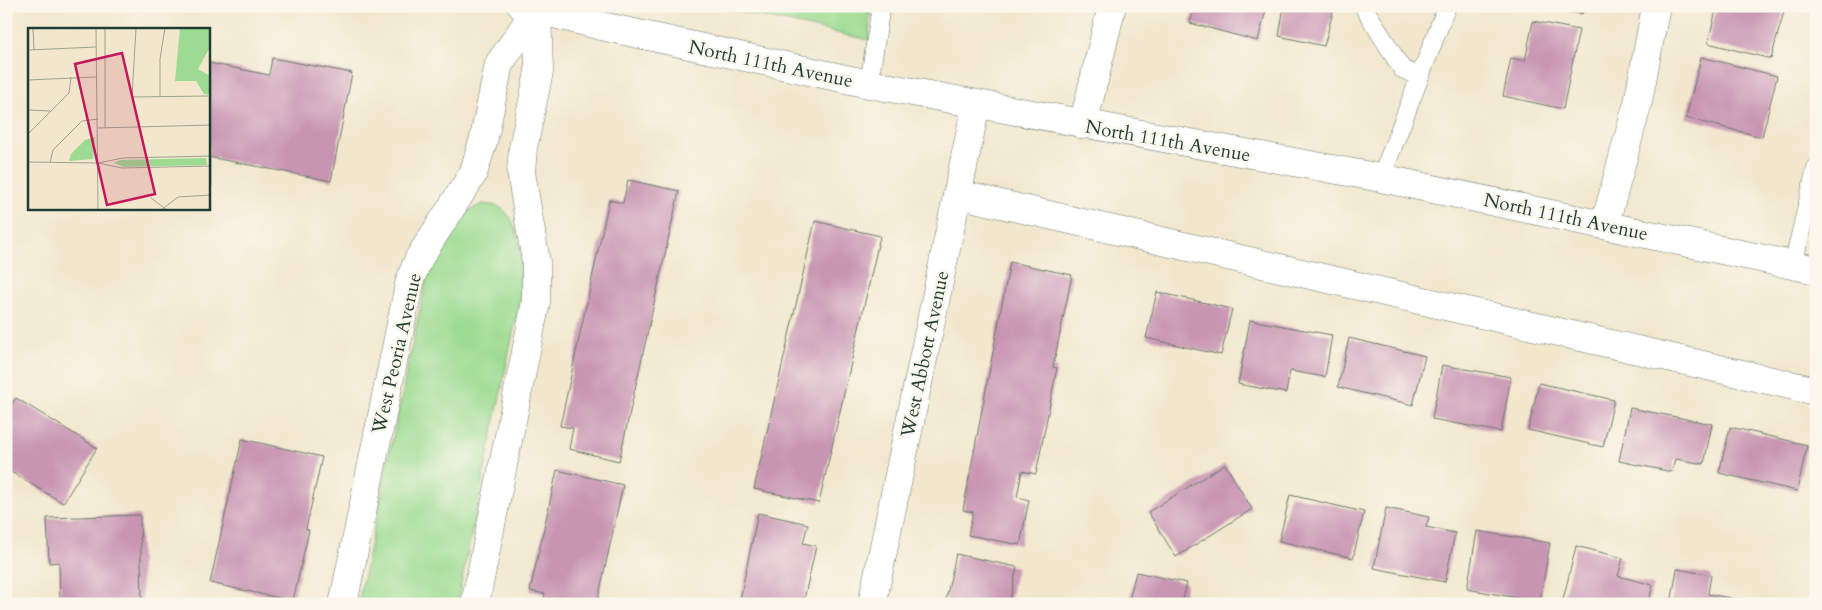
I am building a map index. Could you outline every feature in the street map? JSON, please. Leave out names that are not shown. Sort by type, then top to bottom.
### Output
[{"type":"street","points":[[1084,125],[1112,6]]},
{"type":"street","points":[[1605,224],[1638,102],[1656,6]]},
{"type":"street","name":"North 111th Avenue","points":[[532,7],[597,26],[869,84],[1084,125],[1381,178],[1805,267]]},
{"type":"street","points":[[474,604],[536,302],[536,262],[521,172],[523,148],[539,72],[532,7]]},
{"type":"street","name":"West Peoria Avenue","points":[[343,604],[410,280],[419,258],[473,174],[484,138],[500,64],[532,7]]},
{"type":"street","name":"West Abbott Avenue","points":[[872,604],[976,104]]},
{"type":"street","points":[[957,194],[1816,391]]},
{"type":"lane","points":[[869,84],[881,6]]},
{"type":"lane","points":[[1363,6],[1402,69],[1419,76]]},
{"type":"lane","points":[[1381,178],[1447,6]]},
{"type":"lane","points":[[1805,267],[1816,168]]},
{"type":"green space","points":[[715,6],[870,6],[869,40]]},
{"type":"green space","points":[[483,204],[499,207],[507,213],[512,222],[521,257],[522,290],[457,604],[358,604],[428,270],[458,220],[466,212]]},
{"type":"building","points":[[1195,6],[1267,6],[1258,41],[1190,23]]},
{"type":"building","points":[[1284,6],[1331,6],[1333,12],[1324,46],[1279,36]]},
{"type":"building","points":[[1549,6],[1584,6],[1582,14]]},
{"type":"building","points":[[1717,6],[1768,6],[1784,11],[1771,59],[1708,43]]},
{"type":"building","points":[[1533,21],[1579,30],[1563,109],[1503,96],[1511,58],[1525,61]]},
{"type":"building","points":[[1701,57],[1777,76],[1762,137],[1686,118]]},
{"type":"building","points":[[272,58],[352,73],[331,181],[210,157],[210,63],[269,75]]},
{"type":"building","points":[[628,180],[679,191],[619,461],[569,449],[573,428],[560,426],[609,200],[623,203]]},
{"type":"building","points":[[815,221],[880,236],[819,503],[754,489]]},
{"type":"building","points":[[1010,262],[1072,275],[1053,367],[1057,368],[1036,474],[1022,471],[1017,497],[1029,500],[1020,545],[968,535],[973,512],[963,510]]},
{"type":"building","points":[[1157,292],[1232,309],[1221,355],[1146,338]]},
{"type":"building","points":[[1250,320],[1332,335],[1325,377],[1290,371],[1286,393],[1238,384]]},
{"type":"building","points":[[1349,338],[1425,356],[1413,405],[1338,387]]},
{"type":"building","points":[[1442,365],[1511,377],[1501,432],[1432,419]]},
{"type":"building","points":[[1539,383],[1614,400],[1603,447],[1528,430]]},
{"type":"building","points":[[16,398],[97,448],[63,503],[6,469],[6,413]]},
{"type":"building","points":[[1630,408],[1712,424],[1704,464],[1675,459],[1672,472],[1619,461]]},
{"type":"building","points":[[1730,427],[1807,445],[1797,491],[1719,473]]},
{"type":"building","points":[[242,439],[322,457],[306,529],[309,530],[293,601],[210,583]]},
{"type":"building","points":[[1225,464],[1252,509],[1176,557],[1148,512]]},
{"type":"building","points":[[557,470],[623,485],[597,604],[543,604],[545,594],[530,591]]},
{"type":"building","points":[[1290,495],[1364,512],[1353,558],[1279,541]]},
{"type":"building","points":[[1386,508],[1429,517],[1426,527],[1455,533],[1445,582],[1374,568]]},
{"type":"building","points":[[758,513],[808,524],[803,543],[816,546],[803,604],[739,604]]},
{"type":"building","points":[[140,515],[142,604],[60,604],[59,562],[49,563],[47,518]]},
{"type":"building","points":[[1477,531],[1550,543],[1540,602],[1467,589]]},
{"type":"building","points":[[1576,546],[1623,558],[1618,576],[1653,585],[1648,604],[1562,604]]},
{"type":"building","points":[[956,554],[1017,567],[1009,604],[945,604]]},
{"type":"building","points":[[1677,569],[1711,575],[1708,594],[1746,601],[1745,604],[1671,604]]},
{"type":"building","points":[[1136,572],[1187,583],[1182,604],[1128,604]]}]
